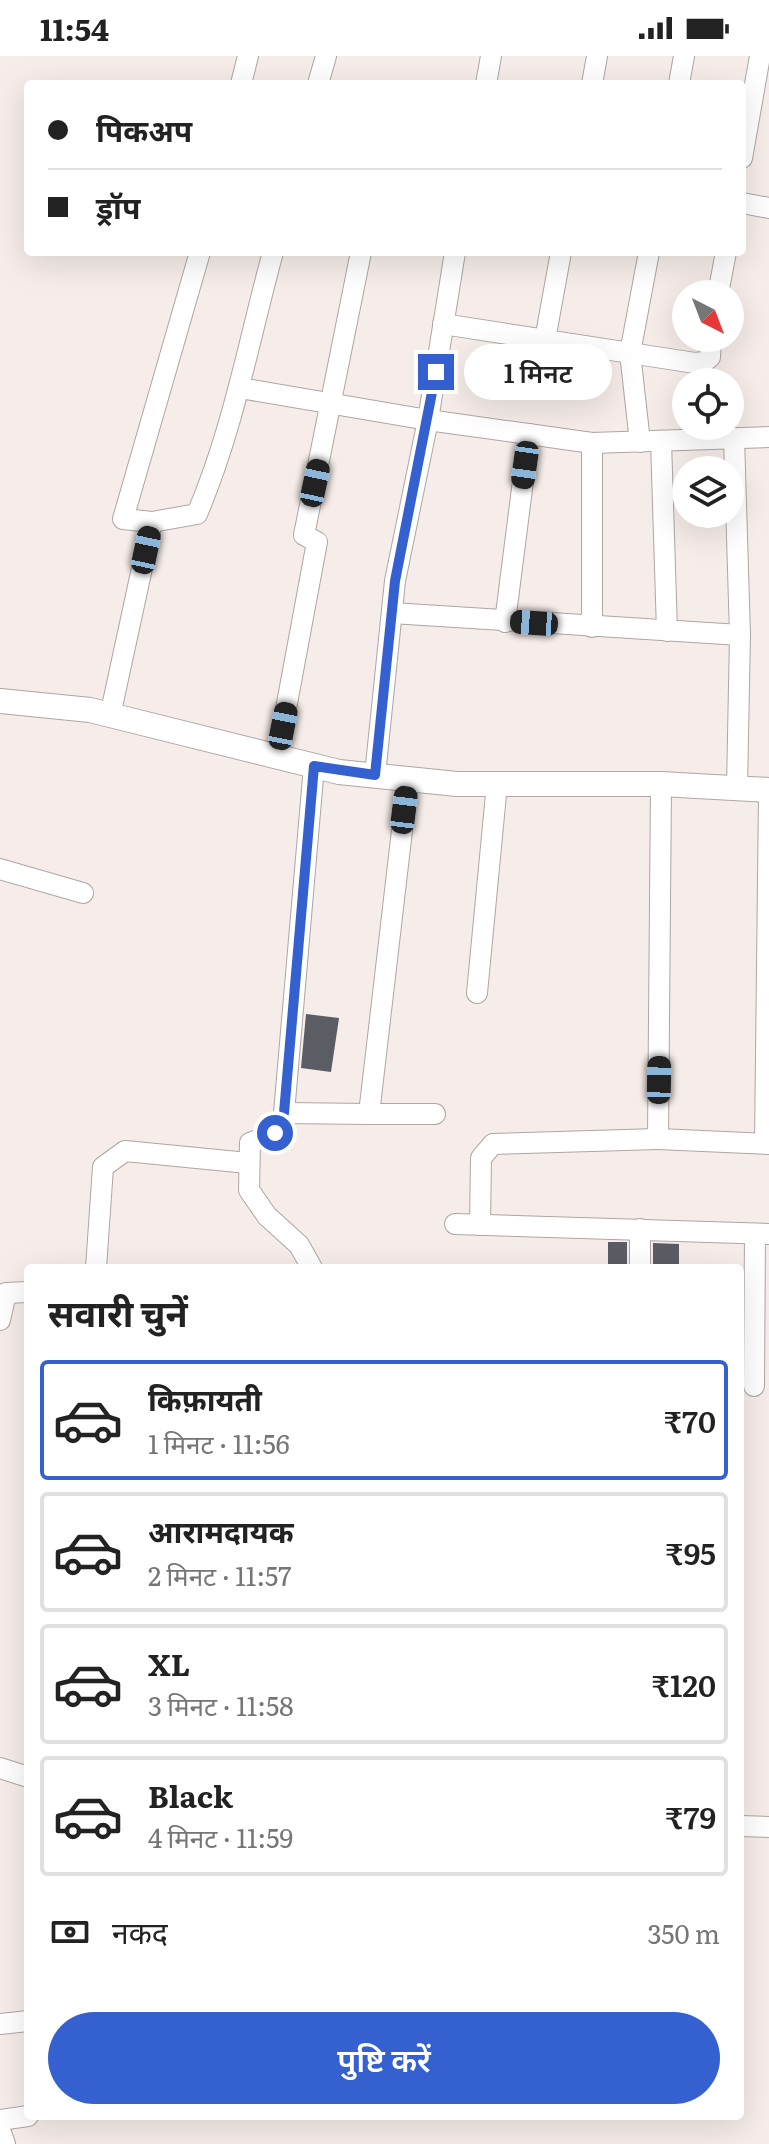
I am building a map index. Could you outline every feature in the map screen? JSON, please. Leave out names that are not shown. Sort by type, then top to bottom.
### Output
[{"type":"street","points":[[242,80],[248,56]]},
{"type":"street","points":[[319,80],[326,56]]},
{"type":"street","points":[[487,80],[491,56]]},
{"type":"street","points":[[593,80],[597,56]]},
{"type":"street","points":[[680,80],[684,56]]},
{"type":"street","points":[[746,133],[758,58]]},
{"type":"street","points":[[746,204],[769,208]]},
{"type":"street","points":[[199,256],[123,519],[152,522],[197,514],[216,469],[233,402],[240,388],[242,363],[272,256]]},
{"type":"street","points":[[277,757],[317,542],[304,535],[360,256]]},
{"type":"street","points":[[375,775],[392,613],[454,256]]},
{"type":"street","points":[[545,340],[560,256]]},
{"type":"street","points":[[640,442],[630,353],[648,256]]},
{"type":"street","points":[[721,280],[725,256]]},
{"type":"street","points":[[443,324],[704,362],[710,357],[710,352]]},
{"type":"street","points":[[240,388],[428,420],[592,443],[685,440]]},
{"type":"street","points":[[505,622],[529,434]]},
{"type":"street","points":[[744,438],[769,437]]},
{"type":"street","points":[[734,440],[740,635],[737,788]]},
{"type":"street","points":[[661,441],[667,631]]},
{"type":"street","points":[[592,443],[592,627]]},
{"type":"street","points":[[110,716],[152,522]]},
{"type":"street","points":[[392,613],[740,635]]},
{"type":"street","points":[[0,701],[110,716],[314,766],[408,779],[497,784],[661,784],[769,792],[767,1144],[658,1139],[493,1144],[481,1158],[480,1225]]},
{"type":"street","points":[[310,1264],[299,1245],[267,1216],[249,1190],[248,1163],[250,1143],[275,1133],[284,1113],[314,766]]},
{"type":"street","points":[[369,1114],[408,779]]},
{"type":"street","points":[[477,993],[497,784]]},
{"type":"street","points":[[658,1139],[661,784]]},
{"type":"street","points":[[0,869],[83,893]]},
{"type":"street","points":[[284,1113],[435,1114]]},
{"type":"street","points":[[96,1264],[103,1167],[125,1151],[248,1163]]},
{"type":"street","points":[[455,1224],[762,1234],[754,1386]]},
{"type":"street","points":[[640,1229],[640,1264]]},
{"type":"street","points":[[0,1320],[6,1293],[24,1292]]},
{"type":"street","points":[[0,1768],[24,1776]]},
{"type":"street","points":[[744,1826],[769,1827]]},
{"type":"street","points":[[0,2024],[24,2021]]},
{"type":"street","points":[[0,2120],[24,2117]]},
{"type":"street","points":[[0,2130],[5,2144]]},
{"type":"building","points":[[306,1014],[339,1018],[331,1072],[301,1068]]},
{"type":"building","points":[[608,1242],[627,1242],[627,1264],[608,1264]]},
{"type":"building","points":[[653,1243],[679,1244],[679,1264],[653,1264]]},
{"type":"route","points":[[275,1133],[284,1113],[314,766],[375,775],[395,581],[436,372]]}]
